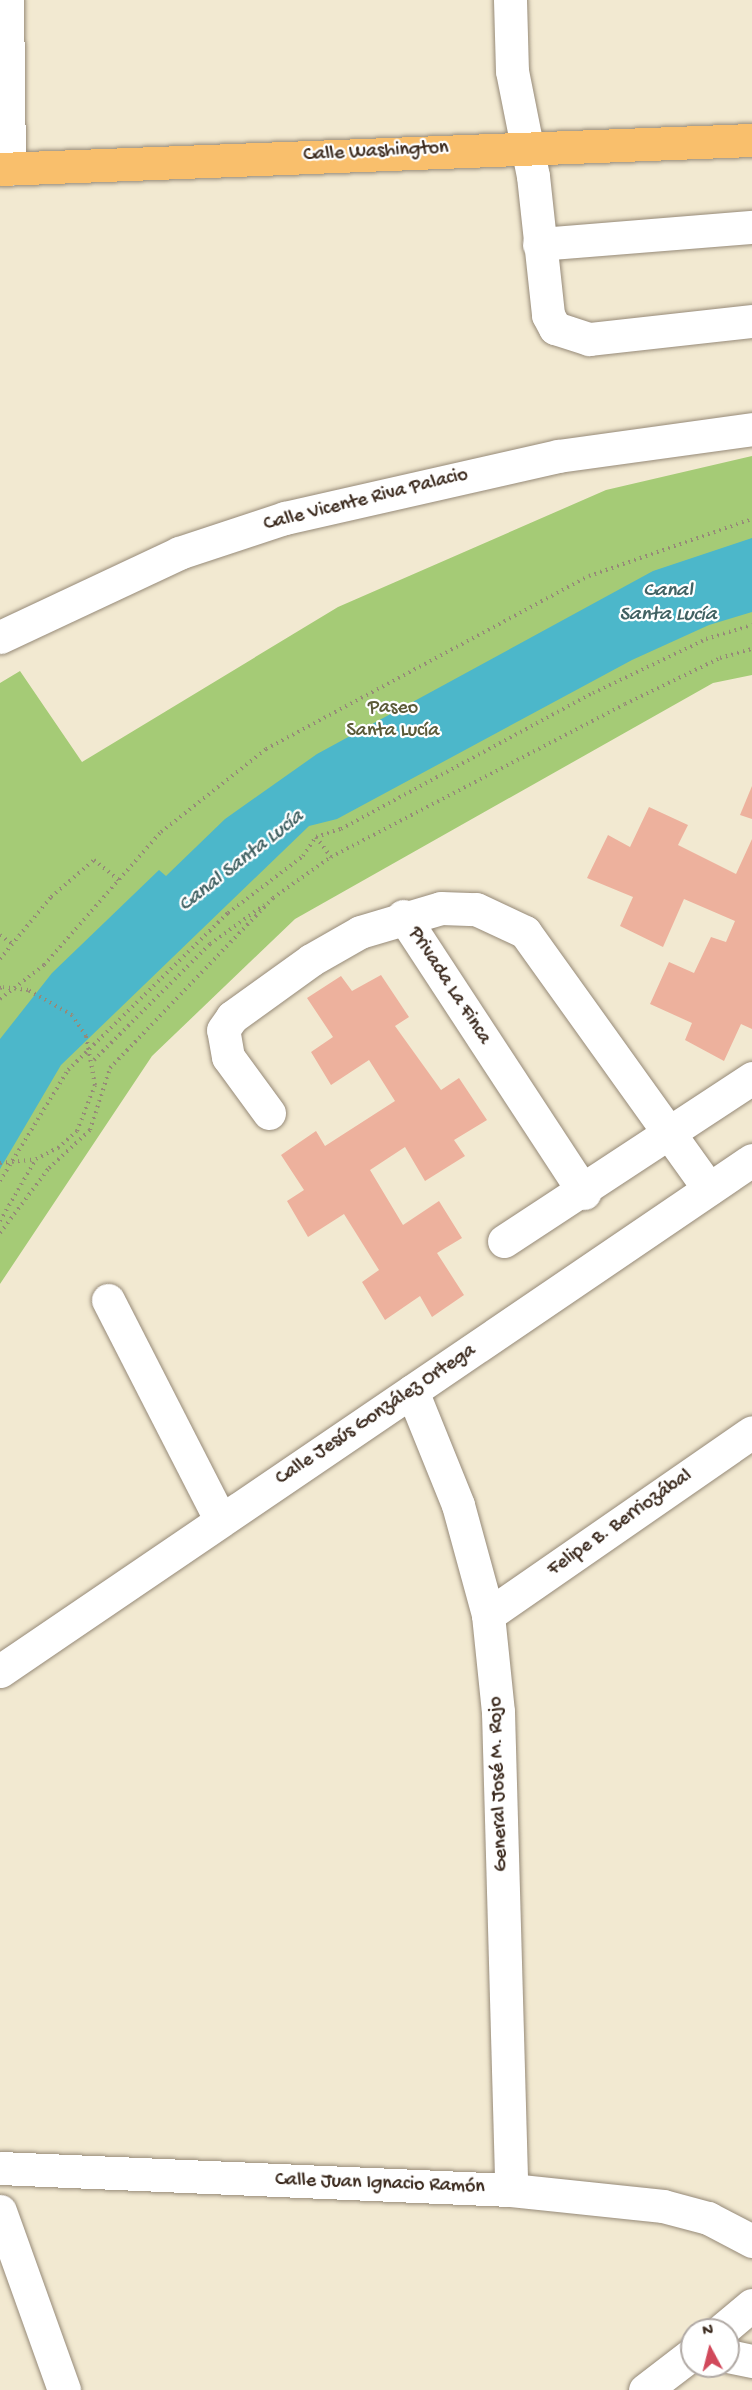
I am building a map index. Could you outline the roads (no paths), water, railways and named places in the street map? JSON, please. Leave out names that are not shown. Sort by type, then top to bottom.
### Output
[{"type":"main road","name":"Calle Washington","points":[[4,169],[526,145],[752,140]]},
{"type":"street","points":[[4,169],[7,0]]},
{"type":"street","points":[[510,0],[512,71],[526,145],[548,315],[567,336],[589,339],[752,321]]},
{"type":"street","points":[[539,244],[752,227]]},
{"type":"street","name":"Calle Vicente Riva Palacio","points":[[0,637],[178,553],[285,518],[558,456],[752,429]]},
{"type":"street","name":"Privada La Finca","points":[[584,1193],[403,916],[441,908],[476,909],[525,932],[709,1189]]},
{"type":"street","points":[[268,1113],[225,1050],[223,1030],[232,1017],[311,960],[403,916]]},
{"type":"street","points":[[504,1241],[673,1136],[752,1078]]},
{"type":"street","name":"Calle Jesús González Ortega","points":[[0,1671],[220,1519],[752,1160]]},
{"type":"street","points":[[108,1300],[220,1519]]},
{"type":"street","name":"General José M. Rojo","points":[[412,1391],[458,1505],[488,1615],[498,1712],[511,2190]]},
{"type":"street","name":"Felipe B. Berriozábal","points":[[488,1615],[752,1432]]},
{"type":"street","name":"Calle Juan Ignacio Ramón","points":[[0,2168],[511,2190],[663,2206],[708,2218],[752,2241]]},
{"type":"street","points":[[0,2211],[64,2390]]},
{"type":"street","points":[[737,2318],[752,2306]]},
{"type":"street","points":[[645,2390],[680,2363]]},
{"type":"water","name":"Canal Santa Lucía","points":[[752,538],[752,612],[709,625],[632,660],[337,819],[309,826],[61,1065],[0,1169],[0,1039],[52,973],[159,870],[166,876],[225,819],[317,754],[653,571]]},
{"type":"park label","name":"Paseo Santa Lucía","points":[[393,720]]}]
